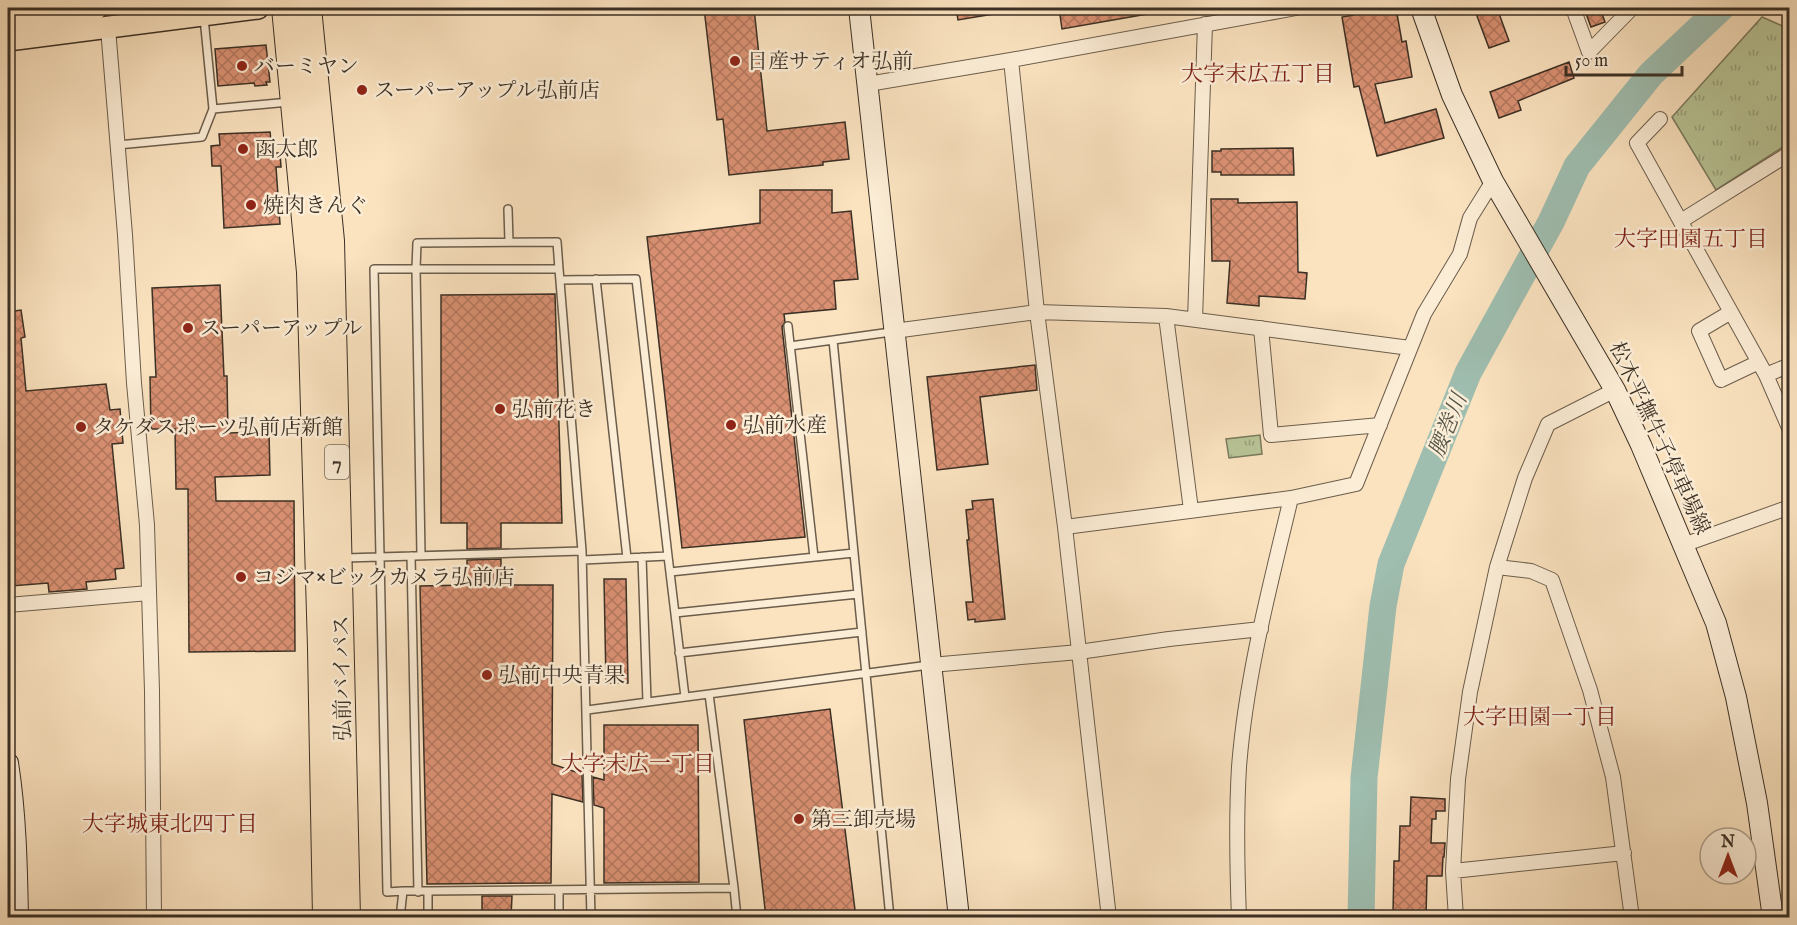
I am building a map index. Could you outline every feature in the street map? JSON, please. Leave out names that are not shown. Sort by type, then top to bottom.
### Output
[{"type":"highway","name":"弘前バイパス","points":[[285,8],[310,272],[326,918]]},
{"type":"highway","name":"弘前バイパス","points":[[308,8],[331,241],[347,918]]},
{"type":"main road","points":[[8,19],[97,8]]},
{"type":"main road","points":[[8,40],[108,28],[165,17],[258,8]]},
{"type":"street","points":[[860,8],[959,918]]},
{"type":"street","points":[[868,84],[1296,8]]},
{"type":"street","name":"松木平撫牛子停車場線","points":[[1421,8],[1452,95],[1493,181],[1547,275],[1593,348],[1615,390],[1641,445],[1716,623],[1736,697],[1757,803],[1773,918]]},
{"type":"street","points":[[1573,8],[1589,52],[1632,8]]},
{"type":"street","points":[[1195,320],[1205,24]]},
{"type":"street","points":[[108,28],[134,383],[147,525],[153,691],[154,918]]},
{"type":"street","points":[[1011,60],[1037,312],[1065,526],[1108,918]]},
{"type":"street","points":[[1660,119],[1637,143],[1766,375],[1790,430]]},
{"type":"street","points":[[1681,221],[1790,153]]},
{"type":"street","points":[[1065,526],[1291,498],[1356,484],[1424,314],[1460,254],[1470,218],[1493,181]]},
{"type":"street","points":[[894,332],[1037,312],[1166,316],[1410,348]]},
{"type":"street","points":[[1731,312],[1699,332],[1720,380],[1759,362]]},
{"type":"street","points":[[1166,316],[1191,510]]},
{"type":"street","points":[[1261,328],[1271,435],[1380,425]]},
{"type":"street","points":[[1766,375],[1790,365]]},
{"type":"street","points":[[1456,918],[1454,871],[1458,779],[1470,692],[1497,567],[1525,478],[1548,424],[1615,390]]},
{"type":"street","points":[[1239,918],[1237,867],[1239,766],[1247,702],[1261,629],[1291,498]]},
{"type":"street","points":[[1683,545],[1790,507]]},
{"type":"street","points":[[1497,567],[1531,571],[1552,579],[1590,690],[1613,777],[1632,918]]},
{"type":"street","points":[[8,605],[149,593]]},
{"type":"street","points":[[931,665],[1079,652],[1261,629]]},
{"type":"street","points":[[8,763],[16,850],[18,918]]},
{"type":"street","points":[[1454,871],[1624,853]]},
{"type":"lane","points":[[118,145],[202,137],[213,109],[203,15]]},
{"type":"lane","points":[[213,109],[294,101]]},
{"type":"lane","points":[[508,208],[509,242]]},
{"type":"lane","points":[[421,555],[417,243],[556,242],[583,560],[591,918]]},
{"type":"lane","points":[[560,269],[374,269],[387,892],[734,888]]},
{"type":"lane","points":[[596,279],[627,558]]},
{"type":"lane","points":[[560,280],[636,279],[685,697]]},
{"type":"lane","points":[[788,326],[814,557]]},
{"type":"lane","points":[[790,346],[894,332]]},
{"type":"lane","points":[[833,340],[890,918]]},
{"type":"lane","points":[[339,558],[582,551]]},
{"type":"lane","points":[[669,572],[854,553]]},
{"type":"lane","points":[[411,556],[418,892]]},
{"type":"lane","points":[[583,560],[668,556]]},
{"type":"lane","points":[[642,557],[646,702]]},
{"type":"lane","points":[[675,613],[858,594]]},
{"type":"lane","points":[[679,653],[861,632]]},
{"type":"lane","points":[[587,710],[931,665]]},
{"type":"lane","points":[[709,694],[737,918]]},
{"type":"lane","points":[[558,890],[559,918]]},
{"type":"lane","points":[[400,918],[403,891]]},
{"type":"lane","points":[[428,891],[428,918]]},
{"type":"green space","points":[[1762,17],[1785,27],[1789,58],[1789,143],[1716,190],[1672,117]]},
{"type":"green space","points":[[1260,435],[1262,454],[1229,458],[1226,439]]},
{"type":"building","points":[[704,8],[754,8],[767,131],[845,122],[849,159],[823,162],[823,165],[729,175],[723,119],[717,120]]},
{"type":"building","points":[[956,8],[993,8],[993,14],[958,20]]},
{"type":"building","points":[[1059,8],[1147,8],[1147,14],[1062,29]]},
{"type":"building","points":[[1396,8],[1402,42],[1406,41],[1412,77],[1375,84],[1385,123],[1436,109],[1444,138],[1377,156],[1359,86],[1354,87],[1342,17],[1354,15],[1353,11]]},
{"type":"building","points":[[1474,8],[1497,8],[1509,41],[1489,48]]},
{"type":"building","points":[[1584,8],[1600,8],[1605,22],[1591,27]]},
{"type":"building","name":"バーミヤン","points":[[266,45],[270,82],[266,82],[267,85],[255,86],[254,83],[218,86],[215,49]]},
{"type":"building","points":[[1569,62],[1574,78],[1518,101],[1521,110],[1499,118],[1490,92]]},
{"type":"building","points":[[270,132],[271,140],[275,140],[275,153],[280,153],[281,167],[276,167],[280,224],[224,228],[221,166],[212,166],[211,146],[220,145],[219,134]]},
{"type":"building","points":[[1293,148],[1294,175],[1221,175],[1221,172],[1212,172],[1212,151]]},
{"type":"building","name":"弘前水産","points":[[760,190],[832,190],[832,213],[851,211],[858,279],[834,281],[836,309],[784,314],[785,322],[782,327],[805,537],[682,548],[647,237],[760,223]]},
{"type":"building","points":[[1211,199],[1238,199],[1238,203],[1297,202],[1298,272],[1307,273],[1305,299],[1259,296],[1259,306],[1227,303],[1230,261],[1212,261]]},
{"type":"building","points":[[220,285],[224,376],[227,376],[228,433],[269,432],[270,475],[215,477],[216,501],[294,501],[295,651],[189,652],[188,489],[176,489],[175,429],[151,429],[150,377],[156,377],[152,288]]},
{"type":"building","name":"弘前花き","points":[[555,294],[562,523],[501,523],[501,548],[467,549],[467,523],[441,523],[441,295]]},
{"type":"building","points":[[21,310],[25,337],[21,338],[26,391],[106,384],[110,410],[120,409],[123,443],[112,444],[124,568],[115,569],[116,579],[86,582],[87,589],[49,592],[48,583],[11,586],[11,577],[8,577],[8,312]]},
{"type":"building","points":[[1035,365],[1037,390],[980,397],[988,464],[937,470],[927,377]]},
{"type":"building","points":[[993,499],[1005,619],[975,622],[975,619],[968,620],[966,602],[973,602],[966,510],[973,509],[972,501]]},
{"type":"building","name":"弘前中央青果","points":[[501,559],[501,585],[553,585],[552,764],[582,774],[583,802],[552,794],[551,883],[427,884],[420,586],[467,585],[467,560]]},
{"type":"building","points":[[604,579],[626,579],[628,683],[606,683]]},
{"type":"building","name":"第三卸売場","points":[[830,709],[856,918],[766,918],[744,720]]},
{"type":"building","points":[[604,725],[698,725],[699,882],[604,883],[604,808],[594,805],[593,777],[604,780]]},
{"type":"building","points":[[1411,797],[1445,799],[1445,811],[1436,811],[1436,819],[1432,819],[1431,843],[1445,843],[1442,876],[1427,876],[1426,916],[1393,915],[1394,861],[1399,861],[1400,826],[1410,826]]},
{"type":"building","points":[[482,896],[512,896],[511,918],[482,918]]},
{"type":"waterway","name":"腰巻川","points":[[1361,918],[1364,778],[1383,606],[1391,564],[1468,373],[1551,222],[1577,166],[1651,74],[1721,8]]},
{"type":"place","name":"日産サティオ弘前","points":[[735,61]]},
{"type":"place","name":"バーミヤン","points":[[242,66]]},
{"type":"place","name":"スーパーアップル弘前店","points":[[362,90]]},
{"type":"place","name":"函太郎","points":[[243,149]]},
{"type":"place","name":"焼肉きんぐ","points":[[251,205]]},
{"type":"place","name":"スーパーアップル","points":[[188,328]]},
{"type":"place","name":"弘前花き","points":[[500,409]]},
{"type":"place","name":"弘前水産","points":[[731,425]]},
{"type":"place","name":"タケダスポーツ弘前店新館","points":[[81,427]]},
{"type":"place","name":"コジマ×ビックカメラ弘前店","points":[[241,577]]},
{"type":"place","name":"弘前中央青果","points":[[487,675]]},
{"type":"place","name":"第三卸売場","points":[[799,819]]},
{"type":"district","name":"大字末広五丁目","points":[[1258,73]]},
{"type":"district","name":"大字田園五丁目","points":[[1691,238]]},
{"type":"district","name":"大字田園一丁目","points":[[1540,716]]},
{"type":"district","name":"大字末広一丁目","points":[[638,763]]},
{"type":"district","name":"大字城東北四丁目","points":[[170,823]]}]
